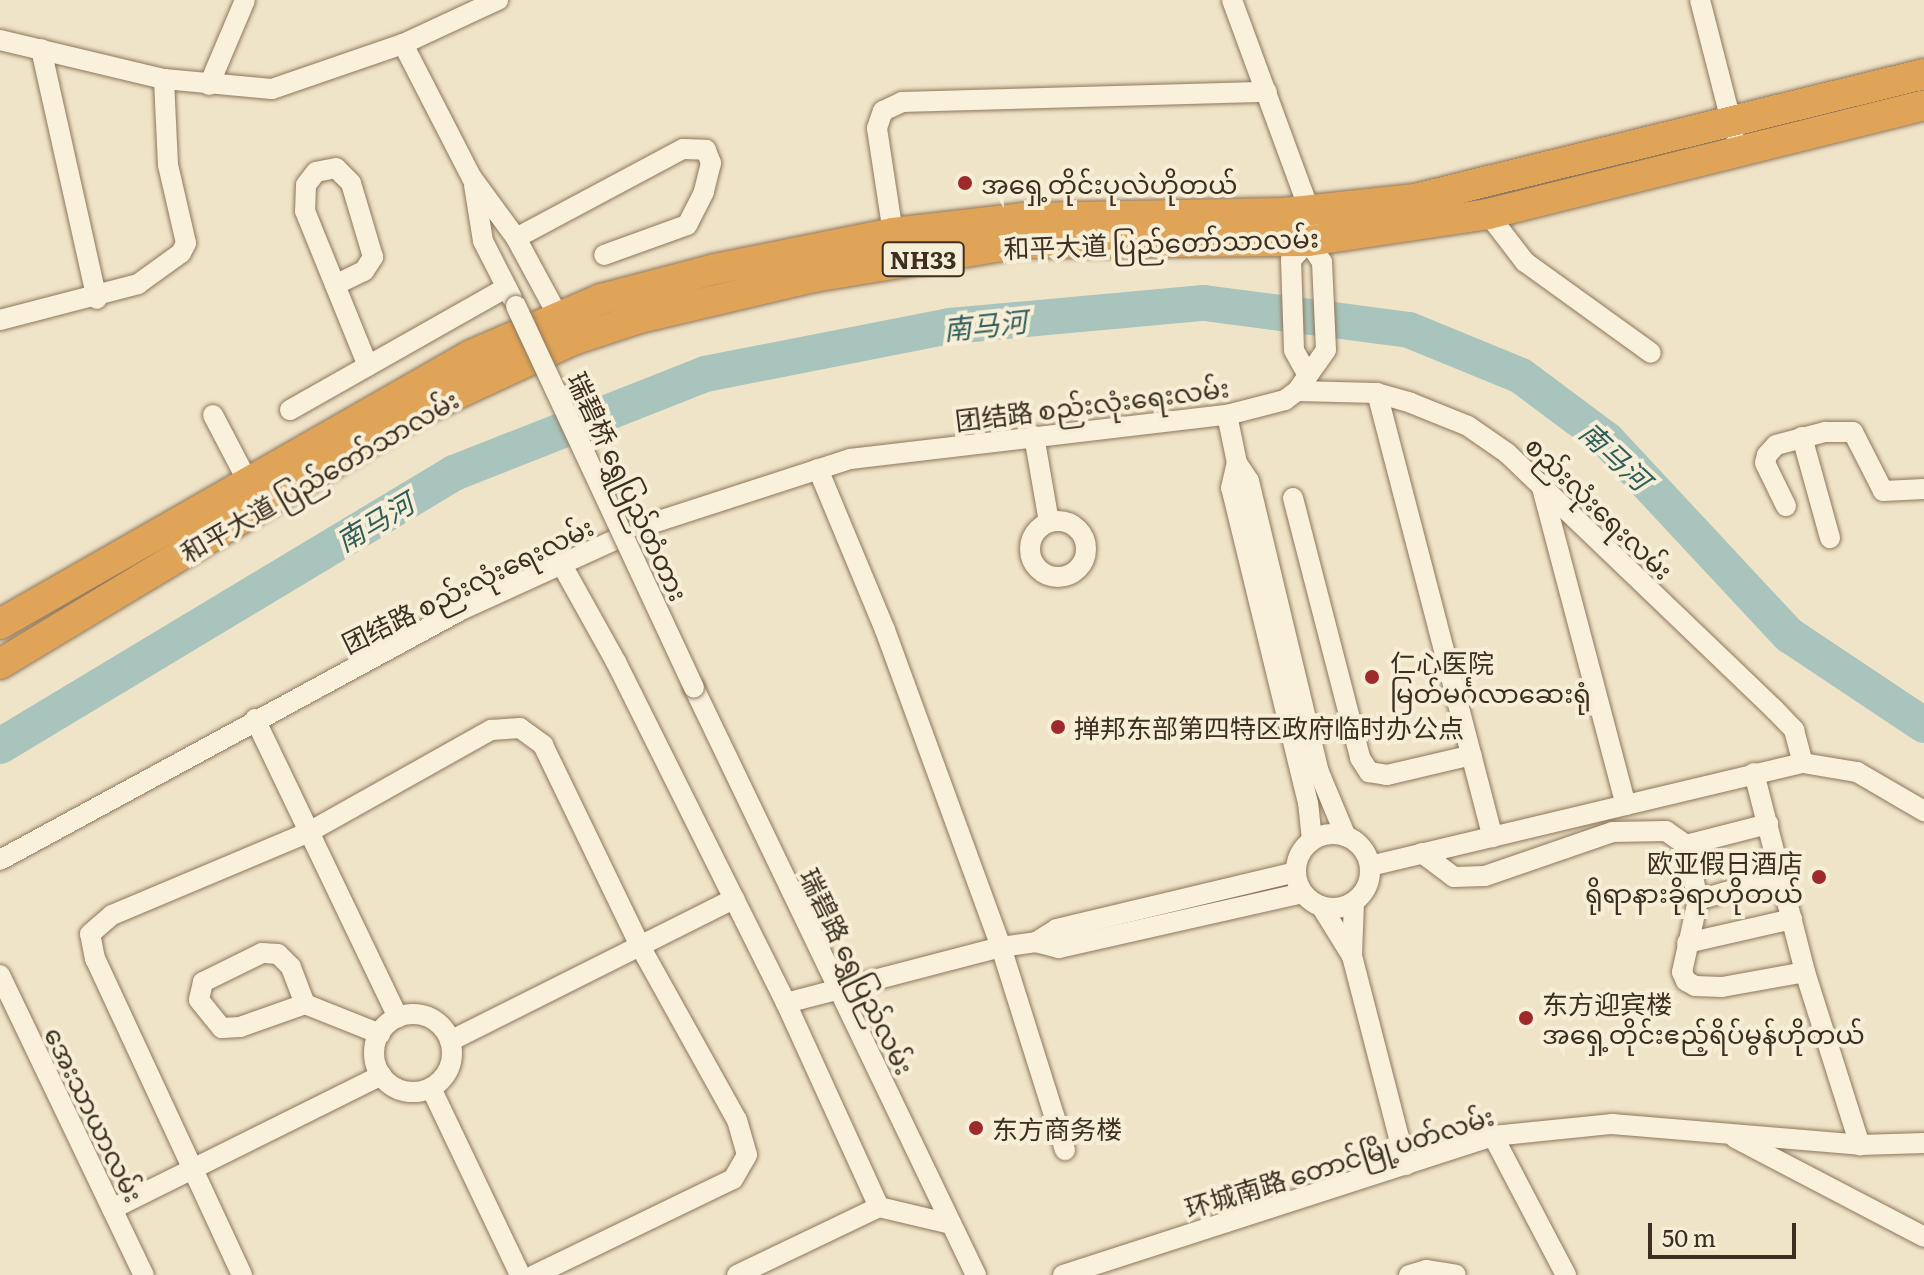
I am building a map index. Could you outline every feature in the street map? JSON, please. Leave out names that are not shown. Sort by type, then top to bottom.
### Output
[{"type":"highway","name":"和平大道 ပြည်တော်သာလမ်း","points":[[0,624],[471,355],[565,327],[715,269],[893,233],[1022,218],[1308,244],[1415,199],[1731,121],[1922,95]]},
{"type":"highway","name":"和平大道 ပြည်တော်သာလမ်း","points":[[0,664],[414,414],[565,327],[814,277],[1020,243],[1308,244],[1488,214],[1740,149],[1922,95]]},
{"type":"street","points":[[209,85],[245,0]]},
{"type":"street","points":[[0,40],[164,79],[272,89],[403,44],[498,0]]},
{"type":"street","points":[[1232,0],[1267,92],[1308,244],[1326,350],[1302,382]]},
{"type":"street","points":[[1700,0],[1740,149]]},
{"type":"street","points":[[403,44],[472,178],[516,238],[565,327]]},
{"type":"street","points":[[41,49],[97,299]]},
{"type":"street","points":[[0,320],[97,299],[163,269],[186,243],[168,165],[164,79]]},
{"type":"street","points":[[893,233],[877,128],[883,111],[902,102],[1267,92]]},
{"type":"street","points":[[516,238],[683,149],[706,150],[711,163],[704,192],[687,225],[604,255]]},
{"type":"street","points":[[335,285],[364,271],[373,257],[351,183],[336,168],[316,172],[306,185],[305,211],[335,285],[368,366]]},
{"type":"street","points":[[290,410],[368,366],[512,297],[483,241],[472,178]]},
{"type":"street","points":[[1488,214],[1525,262],[1651,353]]},
{"type":"street","points":[[1302,382],[1294,350],[1308,244]]},
{"type":"street","name":"瑞碧桥 ရွှေပြည်တံတား","points":[[512,297],[694,688]]},
{"type":"street","name":"စည်းလုံးရေးလမ်း","points":[[1302,382],[1377,393],[1468,426],[1540,483],[1794,730],[1803,763]]},
{"type":"street","name":"团结路 စည်းလုံးရေးလမ်း","points":[[0,860],[461,610],[650,524],[850,459],[1227,415],[1267,406],[1302,382]]},
{"type":"street","points":[[1377,393],[1493,837]]},
{"type":"street","points":[[213,415],[248,482]]},
{"type":"street","points":[[1227,415],[1237,463],[1249,481],[1319,772],[1346,837]]},
{"type":"street","points":[[1786,506],[1765,463],[1767,455],[1776,445],[1802,437],[1853,432],[1883,491],[1924,489]]},
{"type":"street","points":[[1034,436],[1049,522]]},
{"type":"street","points":[[1802,437],[1830,538]]},
{"type":"street","points":[[1237,463],[1231,488],[1308,803],[1312,840],[1298,859],[1296,872],[1303,893],[1321,906],[1352,956]]},
{"type":"street","points":[[818,469],[885,630],[1001,947],[1065,1150]]},
{"type":"street","points":[[1540,483],[1626,805]]},
{"type":"street","points":[[1293,498],[1360,758],[1369,772],[1387,775],[1472,755]]},
{"type":"street","points":[[562,565],[786,1003],[879,1207]]},
{"type":"street","name":"瑞碧路 ရွှေပြည်လမ်း","points":[[694,688],[977,1275]]},
{"type":"street","points":[[255,719],[398,1018]]},
{"type":"street","points":[[242,1275],[95,959],[90,934],[112,915],[309,832],[491,730],[520,728],[543,745],[640,946],[737,1120],[747,1155],[733,1179],[534,1275]]},
{"type":"street","points":[[1370,866],[1803,763],[1857,772],[1924,811]]},
{"type":"street","points":[[1754,773],[1805,972],[1860,1145]]},
{"type":"street","points":[[1686,845],[1768,824]]},
{"type":"street","points":[[1422,853],[1454,877],[1470,877],[1613,832],[1666,831],[1686,845],[1698,900],[1682,972],[1695,986],[1805,972]]},
{"type":"street","points":[[1312,840],[1346,837],[1358,843],[1370,866],[1367,887],[1354,902],[1352,956],[1406,1165]]},
{"type":"street","points":[[1036,942],[1057,929],[1296,872]]},
{"type":"street","points":[[1698,900],[1781,876]]},
{"type":"street","points":[[786,1003],[1001,947],[1036,942],[1059,948],[1303,893]]},
{"type":"street","points":[[450,1041],[734,899]]},
{"type":"street","points":[[1321,906],[1354,902]]},
{"type":"street","points":[[1687,943],[1792,919]]},
{"type":"street","points":[[305,1004],[291,967],[278,954],[262,953],[203,982],[199,1000],[222,1028],[240,1027],[305,1004],[380,1034]]},
{"type":"street","name":"အေးသာယာလမ်း","points":[[0,975],[144,1275]]},
{"type":"street","points":[[398,1018],[432,1020],[450,1041],[448,1071],[431,1088],[407,1092],[382,1075],[375,1058],[380,1034],[398,1018]]},
{"type":"street","points":[[112,1209],[382,1075]]},
{"type":"street","points":[[431,1088],[520,1275]]},
{"type":"street","name":"环城南路 တောင်မြို့ပတ်လမ်း","points":[[1063,1275],[1493,1136],[1612,1124],[1860,1145],[1924,1143]]},
{"type":"street","points":[[1724,1133],[1924,1237]]},
{"type":"street","points":[[1493,1136],[1566,1275]]},
{"type":"street","points":[[737,1275],[879,1207],[951,1224]]},
{"type":"street","points":[[1409,1275],[1426,1270],[1456,1275]]},
{"type":"street","points":[[977,1275],[990,1275]]},
{"type":"waterway","name":"南马河","points":[[0,746],[454,473],[705,374],[950,326],[1204,303],[1409,330],[1521,376],[1607,440],[1789,635],[1924,725]]},
{"type":"place","name":"အရှေ့တိုင်းပုလဲဟိုတယ်","points":[[965,183]]},
{"type":"place","name":"仁心医院 မြတ်မင်္ဂလာဆေးရုံ","points":[[1372,677]]},
{"type":"place","name":"掸邦东部第四特区政府临时办公点","points":[[1058,727]]},
{"type":"place","name":"欧亚假日酒店 ရိုရာနားခိုရာဟိုတယ်","points":[[1819,877]]},
{"type":"place","name":"东方迎宾楼 အရှေ့တိုင်းဧည့်ရိပ်မွန်ဟိုတယ်","points":[[1526,1018]]},
{"type":"place","name":"东方商务楼","points":[[976,1128]]}]
